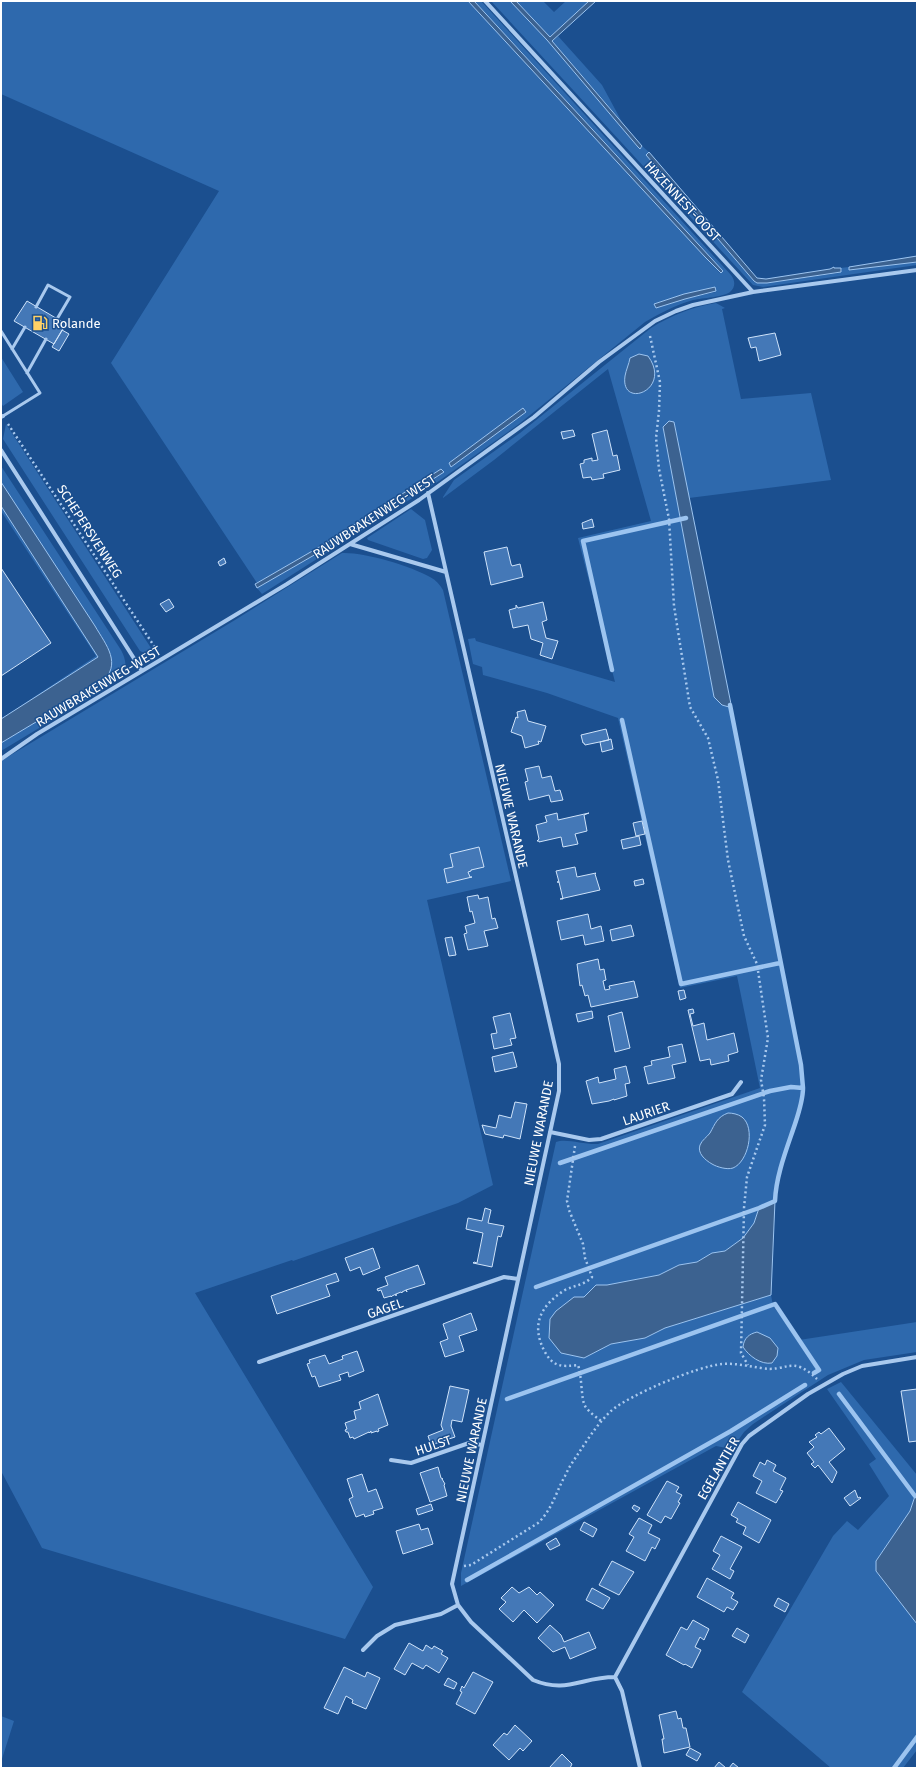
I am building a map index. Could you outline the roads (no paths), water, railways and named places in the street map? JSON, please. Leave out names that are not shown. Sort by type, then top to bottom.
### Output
[{"type":"street","name":"HAZENNEST-OOST","points":[[485,1],[753,292]]},
{"type":"street","points":[[753,292],[917,270]]},
{"type":"street","name":"RAUWBRAKENWEG-WEST","points":[[1,759],[37,734],[287,584],[428,494],[534,417],[599,362],[648,326],[676,311],[693,305],[753,292]]},
{"type":"street","points":[[1,450],[142,671]]},
{"type":"street","name":"NIEUWE WARANDE","points":[[428,494],[559,1064],[559,1091],[452,1584],[458,1605],[471,1622],[533,1680],[546,1685],[558,1686],[569,1685],[600,1677],[615,1677]]},
{"type":"street","points":[[350,544],[446,572]]},
{"type":"street","name":"LAURIER","points":[[550,1132],[589,1140],[601,1138],[732,1094],[741,1082]]},
{"type":"street","name":"GAGEL","points":[[258,1362],[504,1277],[518,1280]]},
{"type":"street","name":"EGELANTIER","points":[[615,1677],[742,1444],[757,1429],[822,1386],[843,1374],[862,1366],[917,1358]]},
{"type":"street","name":"HULST","points":[[391,1460],[411,1463],[469,1443],[482,1445]]},
{"type":"street","points":[[363,1650],[377,1636],[396,1625],[441,1614],[458,1605]]},
{"type":"street","points":[[615,1677],[622,1691],[640,1768]]},
{"type":"lane","points":[[36,307],[48,285],[70,297],[57,319]]},
{"type":"lane","points":[[12,349],[25,327]]},
{"type":"lane","points":[[1,331],[40,393],[2,417]]},
{"type":"lane","points":[[27,373],[46,340]]},
{"type":"waterway","points":[[612,670],[583,541],[686,518]]},
{"type":"waterway","points":[[730,705],[801,1065],[803,1088]]},
{"type":"waterway","points":[[622,720],[681,984],[780,963]]},
{"type":"waterway","points":[[536,1287],[775,1201],[777,1181],[799,1110],[803,1088],[791,1087],[770,1091],[560,1163]]},
{"type":"waterway","points":[[507,1399],[775,1304],[819,1370],[814,1373]]},
{"type":"waterway","points":[[467,1580],[731,1431],[805,1385]]},
{"type":"waterway","points":[[839,1394],[915,1496]]},
{"type":"waterway","points":[[894,1768],[917,1737]]},
{"type":"place","name":"Rolande","points":[[40,323]]}]
